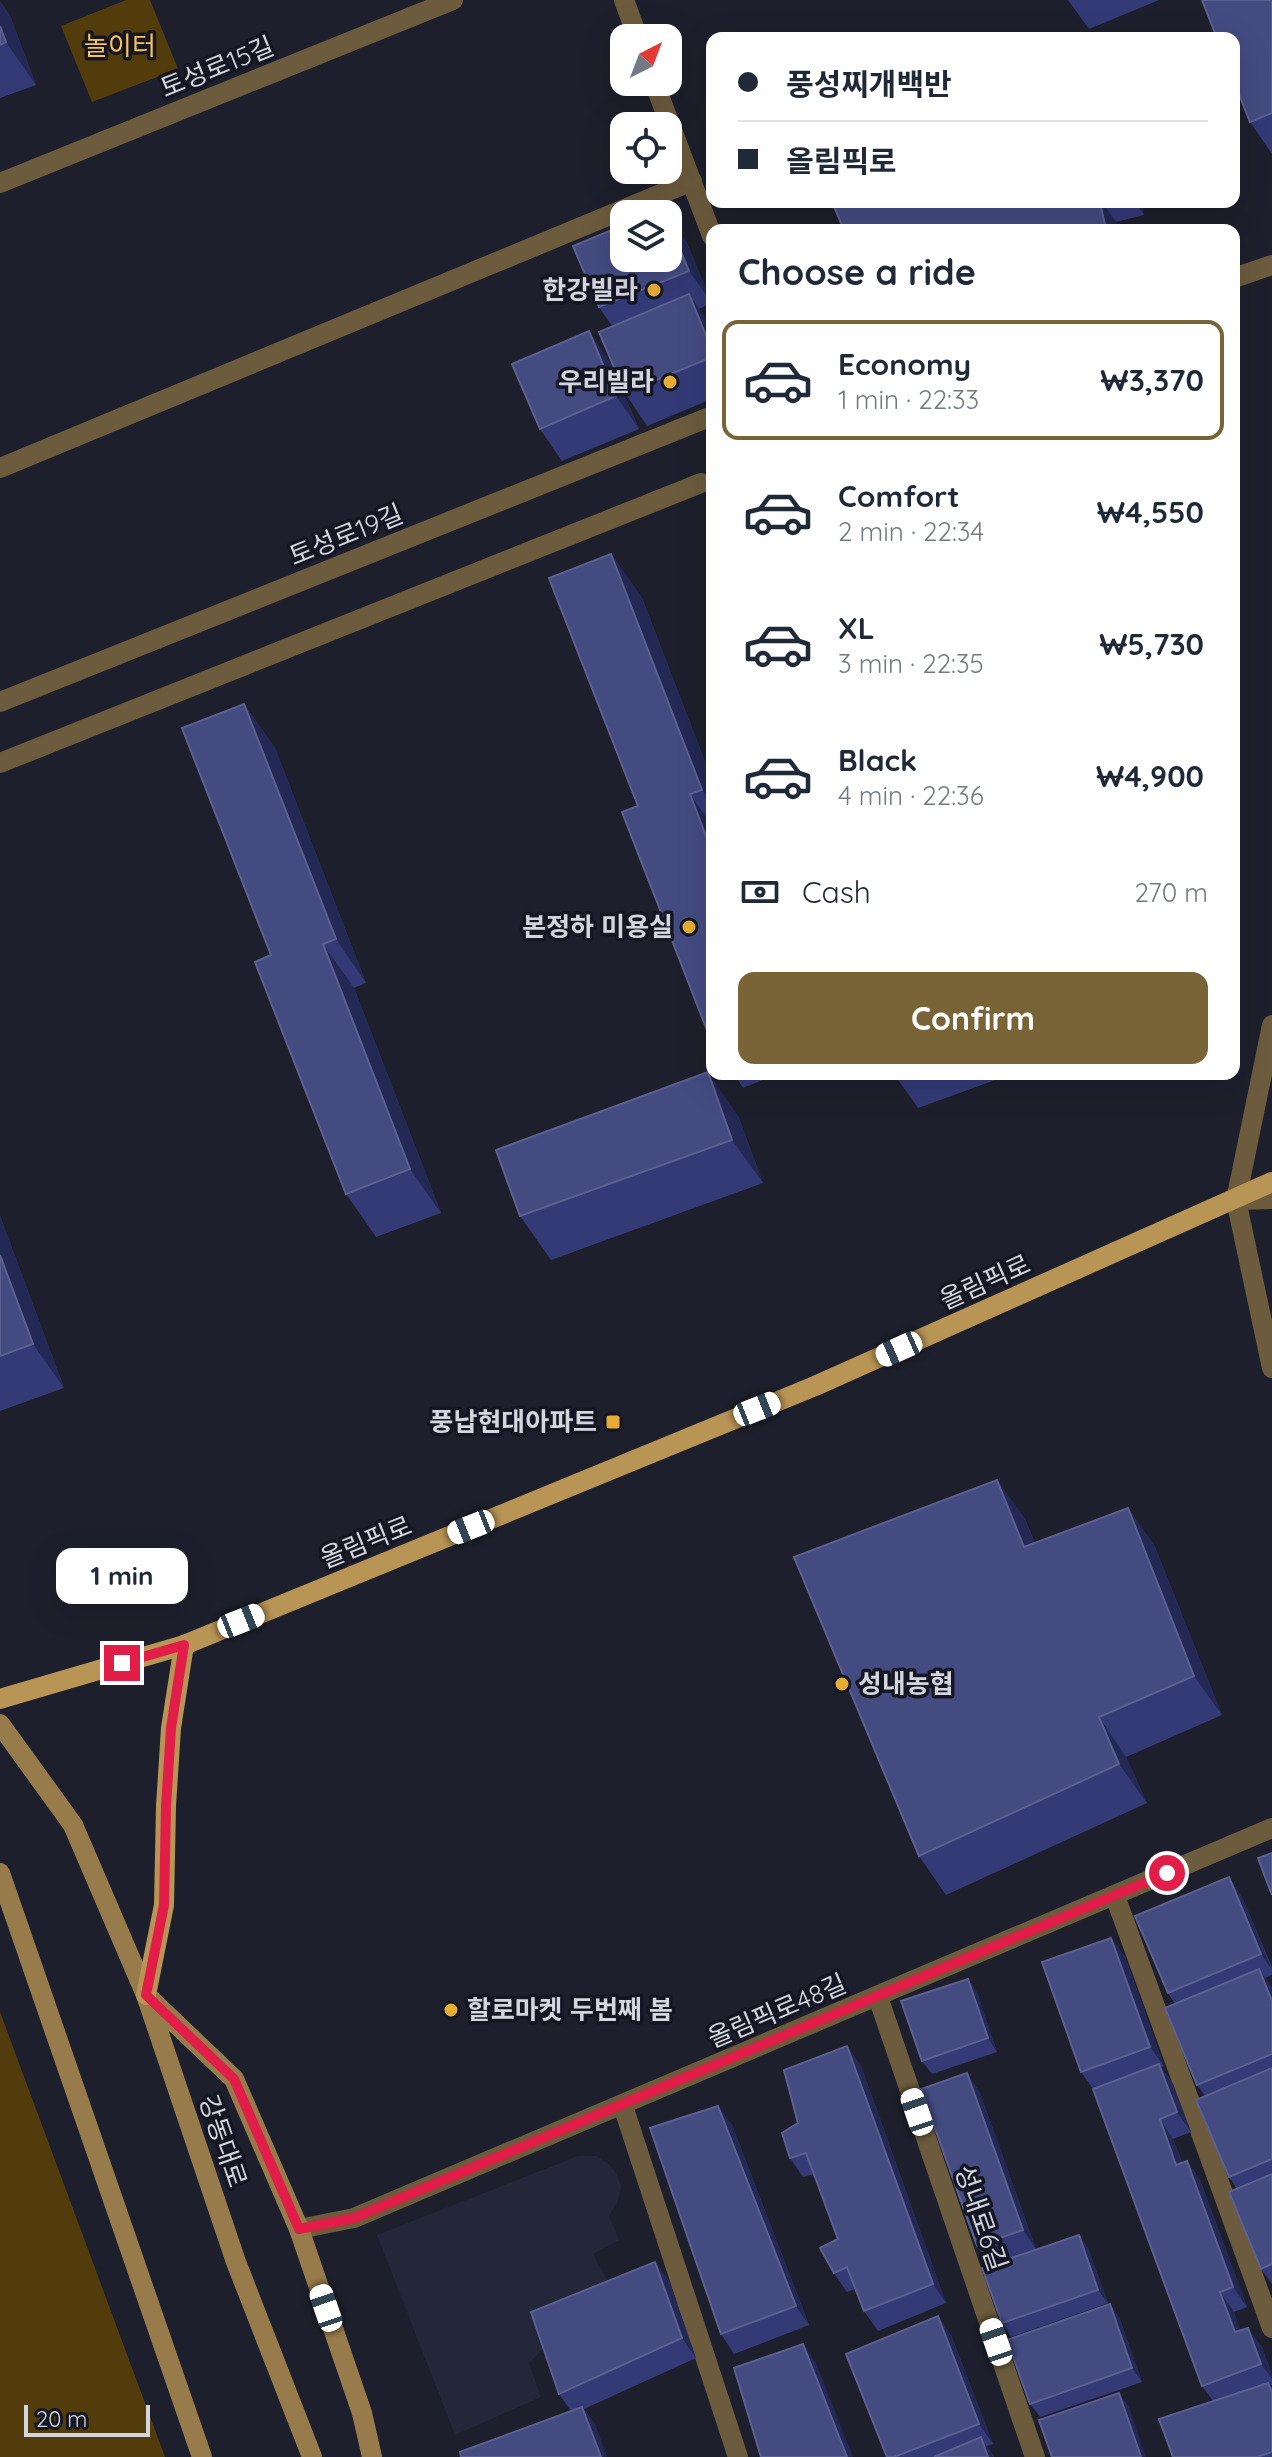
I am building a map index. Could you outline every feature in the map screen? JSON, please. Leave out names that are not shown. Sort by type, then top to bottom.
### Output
[{"type":"main road","name":"올림픽로","points":[[0,1699],[184,1645],[815,1386],[1272,1182]]},
{"type":"main road","points":[[184,1645],[171,1728],[164,1905],[146,1995],[234,2079],[299,2229],[362,2413],[372,2457]]},
{"type":"main road","name":"강동대로","points":[[0,1724],[73,1825],[146,1995],[236,2262],[312,2457]]},
{"type":"main road","points":[[0,1873],[202,2457]]},
{"type":"street","name":"토성로15길","points":[[0,183],[453,0]]},
{"type":"street","points":[[624,0],[633,24]]},
{"type":"street","points":[[659,96],[708,224]]},
{"type":"street","points":[[0,468],[692,181]]},
{"type":"street","points":[[1240,276],[1272,265]]},
{"type":"street","name":"토성로19길","points":[[0,702],[706,418]]},
{"type":"street","points":[[0,763],[701,483]]},
{"type":"street","points":[[1272,1025],[1236,1200],[1272,1368]]},
{"type":"street","points":[[1236,1200],[1272,1199]]},
{"type":"street","name":"올림픽로48길","points":[[299,2229],[354,2218],[1272,1828]]},
{"type":"street","points":[[1115,1896],[1272,2328]]},
{"type":"street","name":"성내로6길","points":[[878,1997],[1035,2457]]},
{"type":"street","points":[[623,2106],[738,2457]]},
{"type":"shaded area","points":[[578,2156],[596,2156],[610,2165],[621,2187],[617,2203],[609,2216],[619,2240],[593,2254],[608,2282],[529,2363],[541,2397],[455,2435],[377,2235]]},
{"type":"green space","name":"놀이터","points":[[126,0],[150,0],[178,69],[92,102],[61,26]]},
{"type":"green space","points":[[0,2012],[165,2457],[0,2457]]},
{"type":"building","points":[[1202,0],[1272,0],[1272,113],[1250,122],[1240,97],[1240,32],[1215,32]]},
{"type":"building","points":[[0,26],[6,42],[0,45]]},
{"type":"building","points":[[835,208],[1101,208],[1105,224],[841,224]]},
{"type":"building","points":[[610,231],[610,272],[682,272],[682,254],[689,271],[599,307],[573,246]]},
{"type":"building","points":[[689,294],[706,335],[706,359],[625,393],[599,332]]},
{"type":"building","points":[[589,331],[616,396],[540,429],[512,364]]},
{"type":"building","points":[[611,554],[702,790],[690,794],[706,836],[706,1028],[622,812],[638,806],[549,578]]},
{"type":"building","points":[[244,704],[336,939],[323,944],[410,1169],[346,1194],[255,962],[271,955],[182,728]]},
{"type":"building","points":[[706,1073],[706,1080],[711,1080],[732,1140],[520,1216],[496,1150]]},
{"type":"building","points":[[0,1255],[33,1344],[0,1356]]},
{"type":"building","points":[[997,1480],[1024,1547],[1128,1508],[1194,1676],[1099,1717],[1119,1764],[919,1856],[794,1557]]},
{"type":"building","points":[[1272,1853],[1272,1895],[1258,1858]]},
{"type":"building","points":[[1229,1877],[1261,1954],[1168,1993],[1135,1916]]},
{"type":"building","points":[[1111,1938],[1150,2047],[1081,2072],[1042,1962]]},
{"type":"building","points":[[1259,1969],[1272,2001],[1272,2054],[1197,2085],[1165,2008]]},
{"type":"building","points":[[968,1979],[988,2038],[922,2061],[901,2001]]},
{"type":"building","points":[[847,2046],[933,2284],[864,2311],[847,2267],[834,2273],[820,2248],[838,2239],[806,2153],[790,2158],[782,2133],[798,2123],[784,2070]]},
{"type":"building","points":[[1159,2064],[1177,2112],[1160,2119],[1176,2165],[1187,2161],[1233,2287],[1220,2292],[1235,2332],[1248,2328],[1261,2364],[1202,2386],[1093,2089]]},
{"type":"building","points":[[1272,2068],[1272,2159],[1229,2177],[1196,2100]]},
{"type":"building","points":[[967,2073],[1023,2230],[977,2246],[921,2089]]},
{"type":"building","points":[[718,2106],[796,2306],[721,2334],[650,2128]]},
{"type":"building","points":[[1272,2174],[1272,2264],[1261,2269],[1229,2192]]},
{"type":"building","points":[[1079,2235],[1098,2290],[1002,2323],[982,2268]]},
{"type":"building","points":[[655,2262],[682,2338],[559,2394],[531,2312]]},
{"type":"building","points":[[1110,2304],[1132,2368],[1030,2404],[1007,2340]]},
{"type":"building","points":[[938,2316],[979,2424],[887,2457],[846,2354]]},
{"type":"building","points":[[803,2344],[847,2457],[761,2457],[734,2368]]},
{"type":"building","points":[[1268,2383],[1272,2392],[1272,2452],[1257,2457],[1173,2457],[1159,2419]]},
{"type":"building","points":[[1119,2393],[1141,2457],[1052,2457],[1039,2420]]},
{"type":"building","points":[[582,2407],[601,2457],[461,2457],[460,2452]]},
{"type":"building","points":[[981,2437],[988,2457],[934,2457]]},
{"type":"place","name":"한강빌라","points":[[654,290]]},
{"type":"place","name":"우리빌라","points":[[670,382]]},
{"type":"place","name":"본정하 미용실","points":[[689,927]]},
{"type":"place","name":"풍납현대아파트","points":[[613,1422]]},
{"type":"place","name":"성내농협","points":[[842,1684]]},
{"type":"place","name":"할로마켓 두번째 봄","points":[[451,2010]]},
{"type":"route","points":[[122,1663],[184,1645],[171,1728],[164,1905],[146,1995],[234,2079],[299,2229],[354,2218],[1167,1873]]}]
